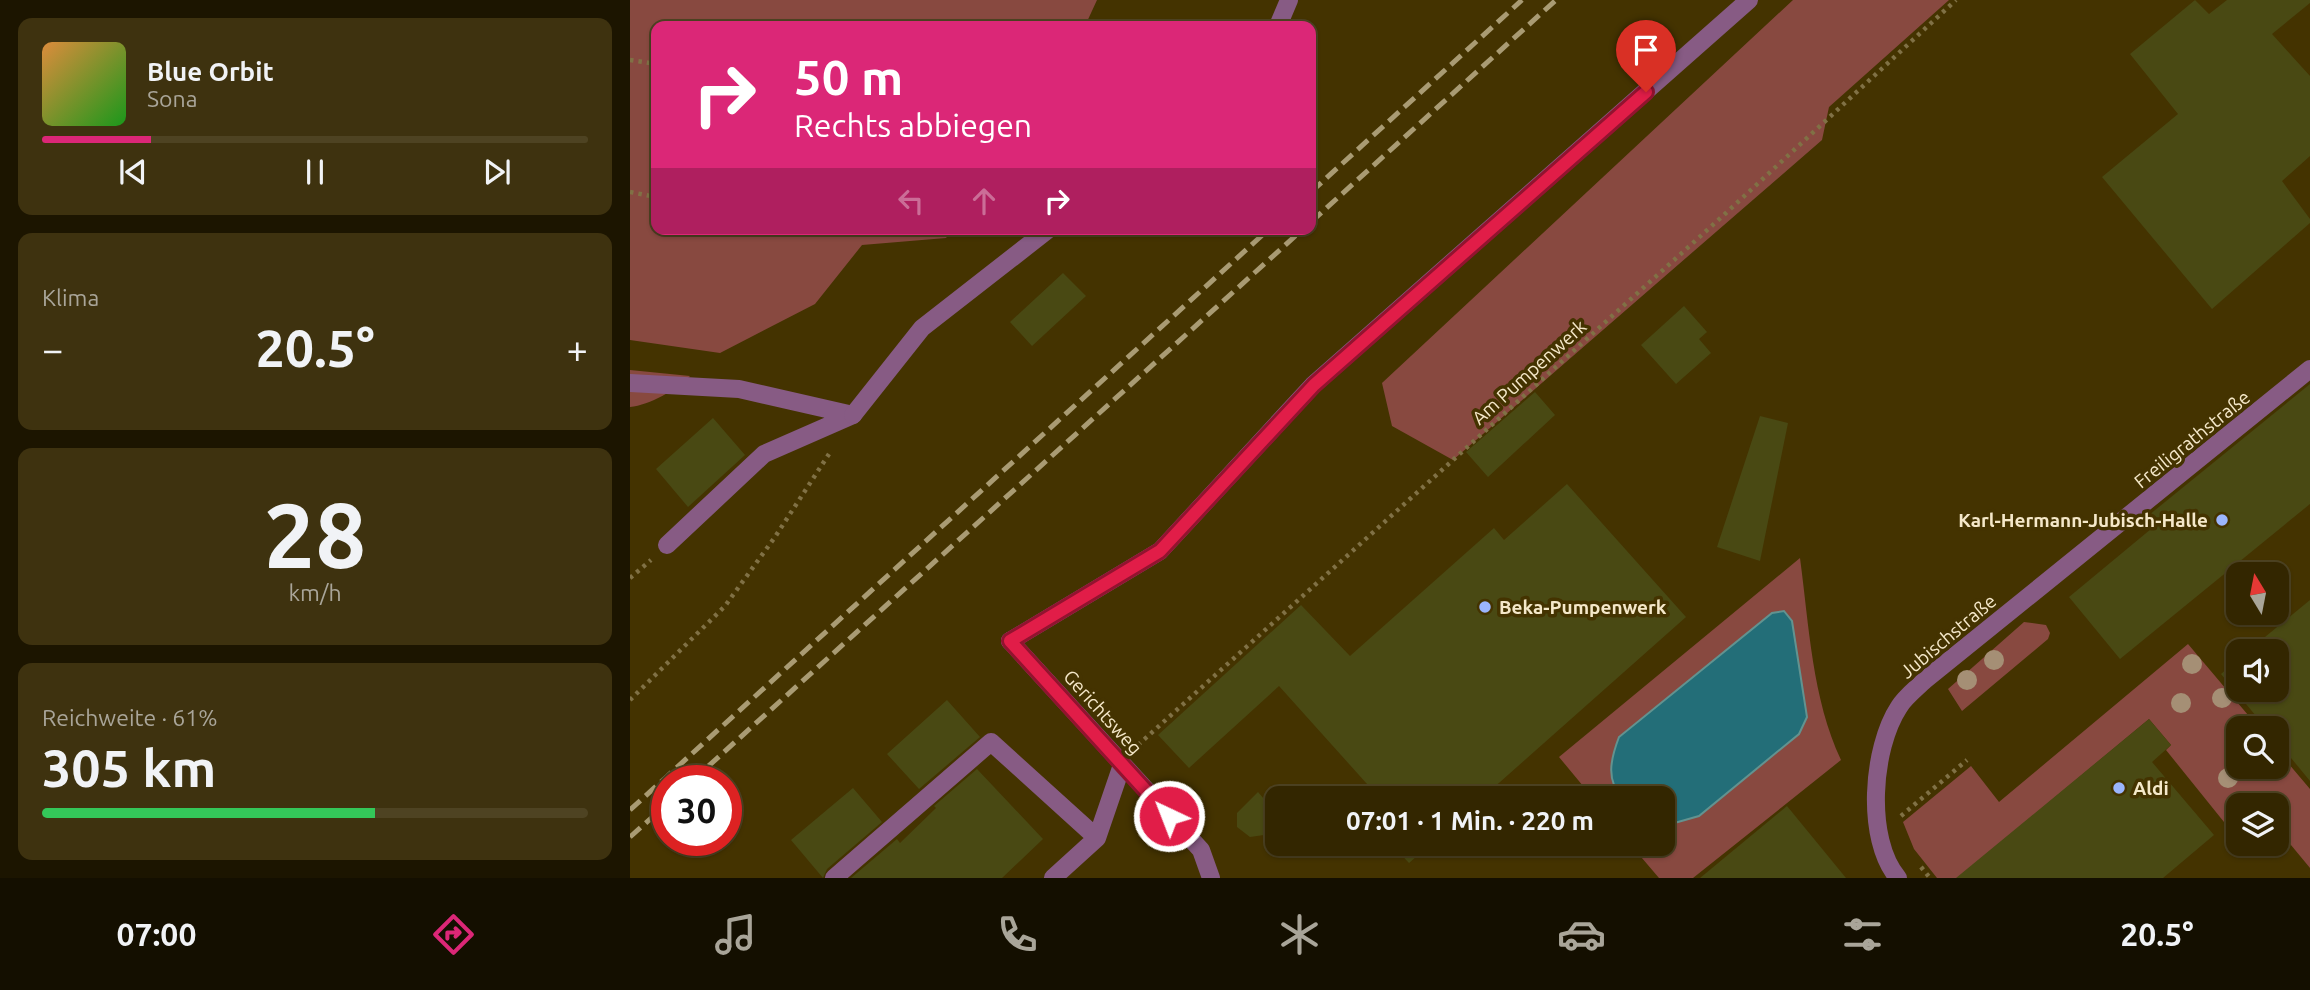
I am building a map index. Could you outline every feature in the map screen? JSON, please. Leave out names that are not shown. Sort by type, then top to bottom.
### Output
[{"type":"street","points":[[1280,21],[1289,0]]},
{"type":"street","name":"Gerichtsweg","points":[[1211,878],[1201,850],[1010,641],[1160,551],[1314,385],[1749,0]]},
{"type":"street","points":[[667,545],[764,454],[853,415],[922,328],[1041,235]]},
{"type":"street","name":"Freiligrathstraße","points":[[2035,592],[2310,369]]},
{"type":"street","points":[[630,383],[739,389],[853,415]]},
{"type":"street","name":"Jubischstraße","points":[[1898,878],[1881,848],[1875,789],[1880,760],[1899,706],[1925,680],[2035,592]]},
{"type":"street","points":[[834,878],[991,742],[1097,838]]},
{"type":"street","points":[[1053,878],[1097,838],[1122,765]]},
{"type":"path","name":"Am Pumpenwerk","points":[[1122,765],[1138,745],[1726,213],[1955,0]]},
{"type":"path","points":[[630,60],[651,63]]},
{"type":"path","points":[[630,192],[651,196]]},
{"type":"path","points":[[630,700],[725,606],[775,537],[853,415]]},
{"type":"path","points":[[1895,806],[1898,819],[1967,760]]},
{"type":"path","points":[[1918,862],[1930,878]]},
{"type":"shaded area","points":[[630,0],[1097,0],[1087,21],[651,21],[651,235],[948,235],[946,238],[862,245],[815,304],[720,353],[630,340]]},
{"type":"shaded area","points":[[1793,0],[1949,0],[1829,107],[1822,140],[1453,460],[1392,426],[1382,383]]},
{"type":"shaded area","points":[[630,370],[690,376],[662,396],[630,407]]},
{"type":"shaded area","points":[[1800,558],[1818,687],[1831,737],[1841,760],[1693,878],[1659,878],[1640,856],[1675,856],[1675,786],[1583,786],[1559,757]]},
{"type":"shaded area","points":[[2024,622],[2046,625],[2050,633],[2048,639],[1962,711],[1948,689]]},
{"type":"shaded area","points":[[2188,644],[2226,689],[2226,702],[2237,702],[2249,716],[2226,716],[2226,779],[2289,779],[2289,764],[2310,789],[2310,868],[2289,843],[2289,793],[2226,793],[2226,823],[2224,822],[2166,750],[2171,745],[2149,719],[1958,878],[1937,878],[1914,849],[1903,822],[1971,766],[1999,802]]},
{"type":"water","points":[[1784,611],[1792,621],[1807,717],[1799,734],[1699,816],[1675,823],[1675,786],[1615,786],[1611,769],[1619,737],[1772,613]]},
{"type":"building","points":[[2195,0],[2209,14],[2227,0],[2310,0],[2310,3],[2272,34],[2310,76],[2310,156],[2282,181],[2310,219],[2310,223],[2212,309],[2102,177],[2178,114],[2130,54]]},
{"type":"building","points":[[1063,273],[1086,296],[1032,346],[1010,322]]},
{"type":"building","points":[[1684,306],[1707,332],[1699,339],[1711,353],[1676,384],[1641,345]]},
{"type":"building","name":"Karl-Hermann-Jubisch-Halle","points":[[2310,384],[2310,504],[2239,562],[2226,562],[2226,573],[2120,659],[2069,597],[2157,524],[2149,515]]},
{"type":"building","points":[[1535,392],[1555,415],[1488,477],[1466,452]]},
{"type":"building","points":[[1760,416],[1788,423],[1760,561],[1717,547]]},
{"type":"building","points":[[713,418],[745,455],[688,507],[656,469]]},
{"type":"building","name":"Beka-Pumpenwerk","points":[[1567,484],[1686,617],[1496,786],[1369,786],[1279,686],[1189,768],[1158,735],[1301,605],[1350,656],[1494,528],[1504,540]]},
{"type":"building","points":[[2310,600],[2310,781],[2289,756],[2289,716],[2256,716],[2244,702],[2289,702],[2289,639],[2263,639],[2280,625],[2289,625],[2289,617]]},
{"type":"building","points":[[947,700],[980,737],[919,789],[887,754]]},
{"type":"building","name":"Aldi","points":[[2149,719],[2171,745],[2152,762],[2214,835],[2163,878],[1956,878]]},
{"type":"building","points":[[977,769],[1043,839],[1002,878],[851,878],[897,839],[900,843],[936,808],[934,806]]},
{"type":"building","points":[[853,788],[882,822],[827,869],[823,878],[791,840]]},
{"type":"building","points":[[1258,792],[1265,800],[1265,834],[1250,837],[1237,827],[1237,813]]},
{"type":"building","points":[[1787,806],[1846,878],[1700,878]]},
{"type":"building","points":[[1402,856],[1417,856],[1409,863]]},
{"type":"railway","points":[[1316,187],[1522,0]]},
{"type":"railway","points":[[1316,217],[1556,0]]},
{"type":"railway","points":[[630,810],[1262,235]]},
{"type":"railway","points":[[710,765],[1296,235]]},
{"type":"railway","points":[[630,837],[651,818]]},
{"type":"place","name":"Karl-Hermann-Jubisch-Halle","points":[[2222,520]]},
{"type":"place","name":"Beka-Pumpenwerk","points":[[1485,607]]},
{"type":"place","name":"Aldi","points":[[2119,788]]},
{"type":"route","points":[[1169,816],[1010,641],[1160,551],[1314,385],[1646,92]]}]
